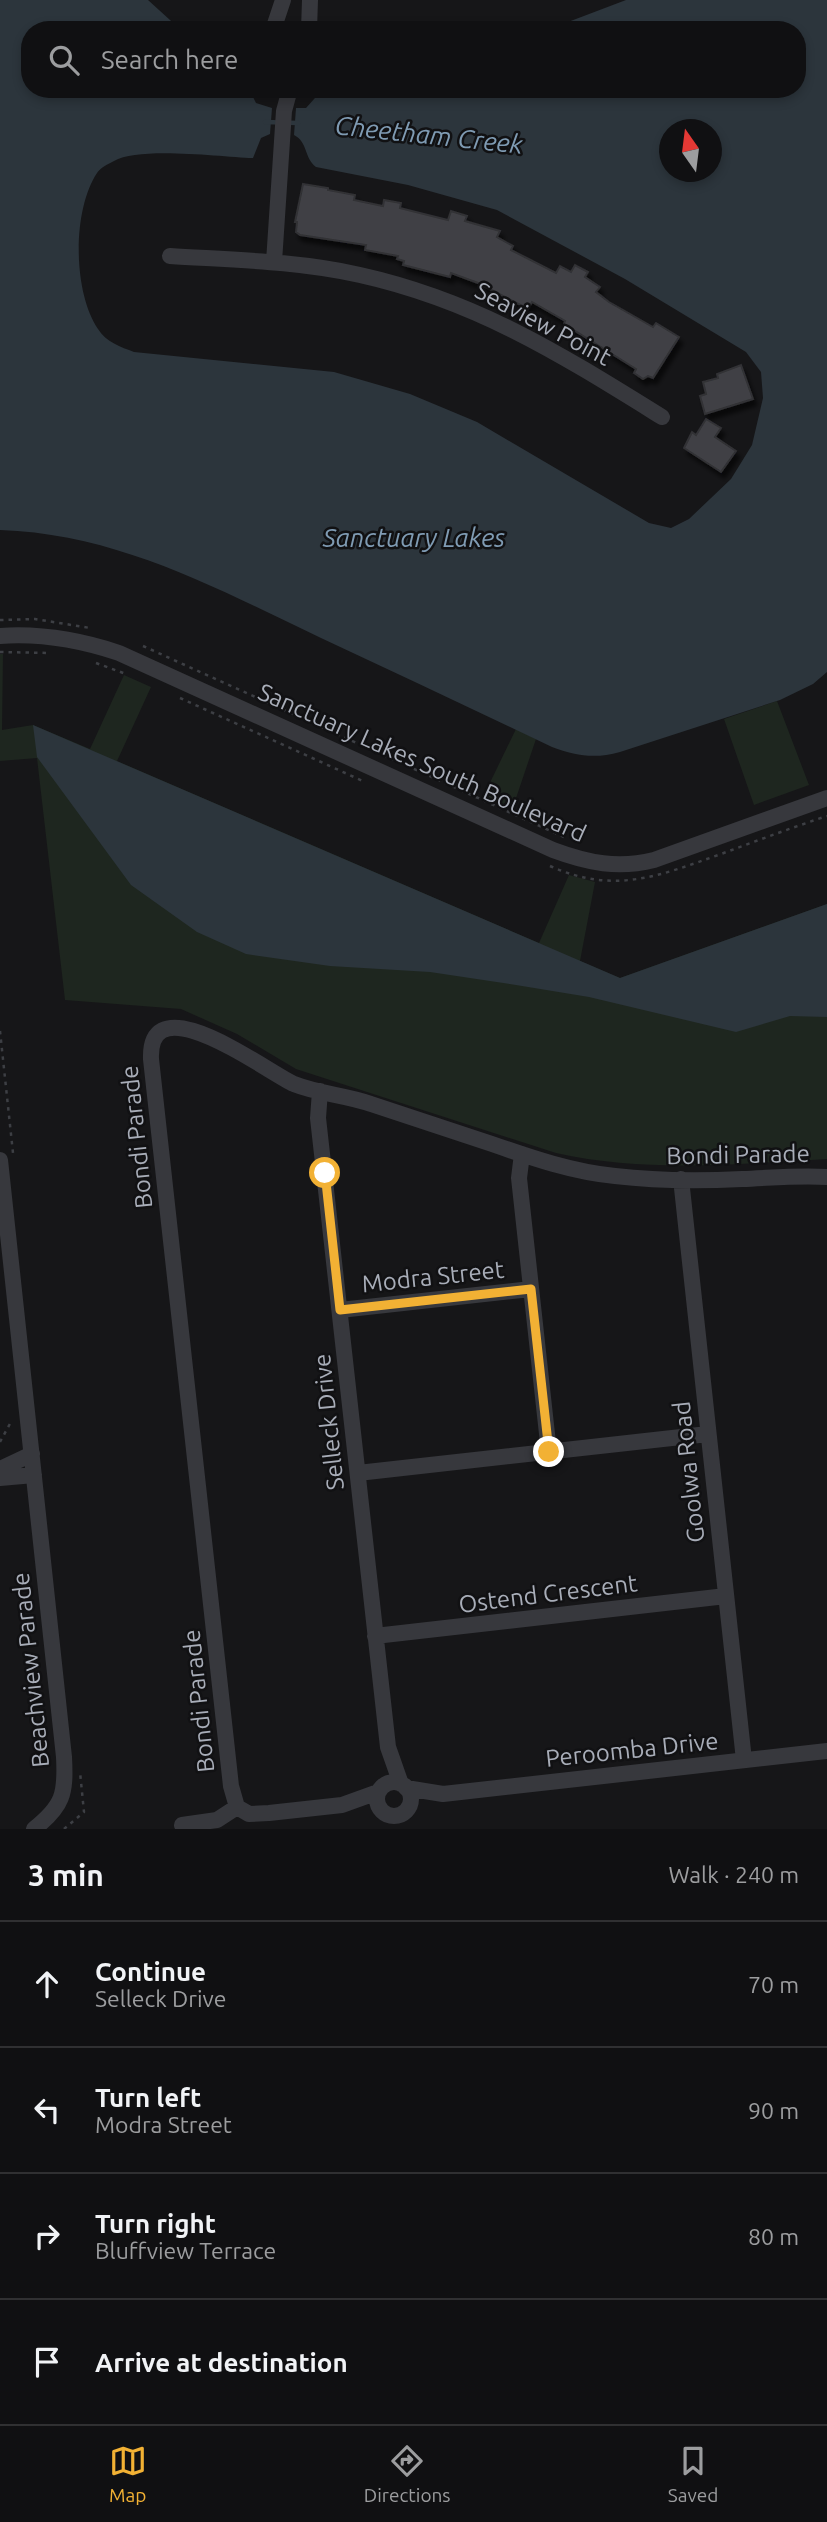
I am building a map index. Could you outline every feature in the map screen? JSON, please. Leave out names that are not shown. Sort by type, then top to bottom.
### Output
[{"type":"street","points":[[276,21],[284,0]]},
{"type":"street","points":[[309,21],[310,0]]},
{"type":"street","points":[[274,262],[286,98]]},
{"type":"street","name":"Seaview Point","points":[[170,256],[274,262],[358,275],[452,302],[494,319],[556,352],[662,417]]},
{"type":"street","name":"Sanctuary Lakes South Boulevard","points":[[0,636],[63,638],[119,653],[554,850],[591,863],[629,865],[654,860],[827,798]]},
{"type":"street","name":"Bondi Parade","points":[[237,1807],[231,1786],[151,1059],[152,1040],[159,1031],[175,1027],[189,1029],[228,1045],[295,1084],[352,1097],[558,1165],[604,1175],[681,1179],[827,1177]]},
{"type":"street","name":"Selleck Drive","points":[[320,1091],[318,1118],[388,1747],[411,1797],[402,1829]]},
{"type":"street","points":[[522,1154],[519,1178],[549,1452]]},
{"type":"street","name":"Beachview Parade","points":[[0,1160],[8,1313],[32,1454],[65,1778],[61,1800],[54,1812],[34,1829]]},
{"type":"street","name":"Goolwa Road","points":[[681,1179],[744,1760]]},
{"type":"street","name":"Modra Street","points":[[340,1310],[531,1289]]},
{"type":"street","points":[[358,1473],[708,1434]]},
{"type":"street","points":[[0,1469],[32,1454]]},
{"type":"street","points":[[0,1478],[34,1475]]},
{"type":"street","name":"Ostend Crescent","points":[[375,1636],[726,1596]]},
{"type":"street","name":"Selleck Drive","points":[[387,1818],[377,1802],[388,1747]]},
{"type":"street","name":"Peroomba Drive","points":[[407,1809],[443,1794],[827,1751]]},
{"type":"street","points":[[182,1825],[216,1820],[237,1807],[244,1812],[258,1814],[342,1805],[391,1782],[404,1786]]},
{"type":"street","name":"Peroomba Drive","points":[[404,1786],[443,1794]]},
{"type":"street","points":[[342,1805],[387,1818],[397,1816],[407,1809]]},
{"type":"path","points":[[0,620],[65,622],[102,632]]},
{"type":"path","points":[[138,644],[567,838]]},
{"type":"path","points":[[0,1442],[13,1419]]},
{"type":"shaded area","points":[[0,654],[3,654],[2,730],[33,725],[90,749],[124,675],[151,687],[117,761],[539,943],[569,875],[595,882],[580,961],[620,978],[827,904],[827,1159],[725,1165],[657,1165],[556,1153],[296,1069],[237,1034],[181,1009],[65,1000],[37,758],[0,761]]},
{"type":"shaded area","points":[[777,701],[809,785],[754,805],[724,719]]},
{"type":"shaded area","points":[[516,729],[536,739],[512,810],[483,797]]},
{"type":"water","name":"Sanctuary Lakes","points":[[0,0],[148,0],[171,21],[21,21],[21,98],[254,98],[256,103],[272,108],[270,134],[261,138],[253,158],[142,154],[114,161],[97,173],[83,208],[80,273],[90,313],[105,337],[134,352],[334,372],[410,394],[477,422],[649,523],[671,528],[689,519],[731,479],[752,445],[763,398],[761,372],[746,352],[625,279],[497,210],[408,185],[316,167],[309,159],[302,142],[294,135],[296,108],[306,108],[315,98],[806,98],[806,21],[571,21],[626,0],[827,0],[827,672],[813,684],[780,700],[620,752],[594,756],[569,753],[204,583],[126,553],[85,542],[0,530]]},
{"type":"water","points":[[33,725],[620,978],[827,904],[827,1017],[790,1016],[736,1032],[589,997],[516,985],[430,972],[330,966],[246,954],[197,932],[131,885],[37,757]]},
{"type":"building","points":[[303,184],[355,195],[354,200],[383,206],[384,200],[401,203],[400,208],[448,220],[451,211],[467,216],[465,221],[500,231],[497,237],[513,246],[511,250],[556,273],[560,266],[571,272],[575,265],[588,272],[585,277],[600,287],[596,292],[609,302],[653,327],[656,323],[679,337],[653,378],[648,376],[643,379],[634,373],[636,369],[532,302],[528,309],[478,283],[451,273],[450,277],[403,265],[404,261],[397,259],[398,256],[365,250],[366,245],[300,235],[296,232],[295,222]]},
{"type":"building","points":[[741,365],[753,399],[705,414],[700,396],[706,394],[703,382],[718,378],[717,374]]},
{"type":"building","points":[[706,419],[721,428],[715,437],[736,451],[721,472],[684,448],[692,432],[696,435]]},
{"type":"waterway","name":"Cheetham Creek","points":[[265,122],[298,123]]},
{"type":"route","points":[[325,1173],[340,1310],[531,1289],[549,1452]]}]
